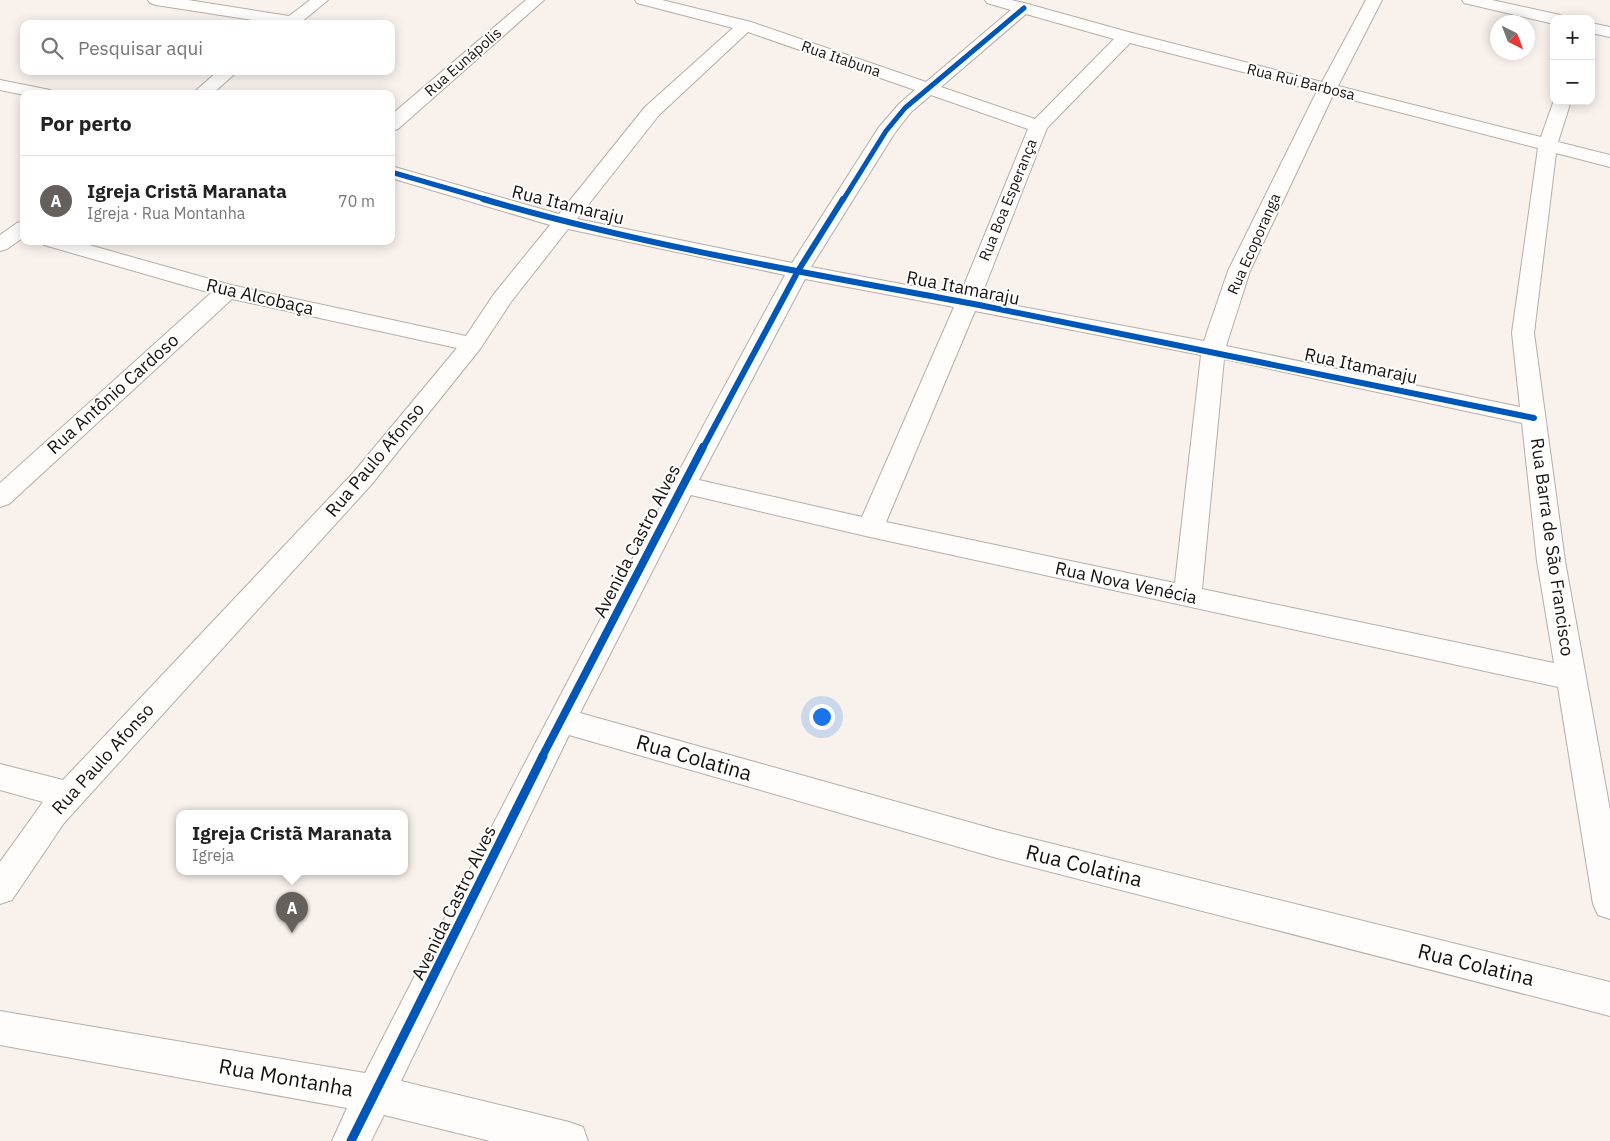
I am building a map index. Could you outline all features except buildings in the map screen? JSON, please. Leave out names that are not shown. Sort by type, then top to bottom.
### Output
[{"type":"street","points":[[156,0],[278,20]]},
{"type":"street","points":[[293,20],[320,0]]},
{"type":"street","name":"Rua Eunápolis","points":[[395,122],[536,0]]},
{"type":"street","name":"Rua Itabuna","points":[[643,0],[744,26],[1038,126]]},
{"type":"street","name":"Rua Rui Barbosa","points":[[993,0],[1016,4],[1126,36],[1610,161]]},
{"type":"street","name":"Rua Ecoporanga","points":[[1187,596],[1213,350],[1239,271],[1327,89],[1374,0]]},
{"type":"street","points":[[1470,0],[1550,18]]},
{"type":"street","name":"Avenida Castro Alves","points":[[351,1141],[561,720],[683,485],[798,271],[886,131],[905,108],[1016,4]]},
{"type":"street","name":"Rua Paulo Afonso","points":[[0,890],[53,813],[68,795],[362,479],[472,344],[502,299],[652,111],[744,26]]},
{"type":"street","points":[[1595,29],[1610,32]]},
{"type":"street","name":"Rua Boa Esperança","points":[[870,528],[967,304],[1038,126],[1126,36]]},
{"type":"street","points":[[206,90],[224,75]]},
{"type":"street","points":[[0,85],[24,90]]},
{"type":"street","name":"Rua Barra de São Francisco","points":[[1561,105],[1548,144],[1523,333],[1551,561],[1610,904]]},
{"type":"street","name":"Rua Itamaraju","points":[[395,173],[563,222],[798,271],[1213,350],[1534,418]]},
{"type":"street","points":[[0,245],[16,230]]},
{"type":"street","name":"Rua Alcobaça","points":[[65,245],[227,291],[472,344]]},
{"type":"street","name":"Rua Antônio Cardoso","points":[[0,498],[227,291]]},
{"type":"street","name":"Rua Nova Venécia","points":[[683,485],[870,528],[1571,678]]},
{"type":"street","name":"Rua Colatina","points":[[561,720],[997,844],[1610,999]]},
{"type":"street","points":[[0,777],[68,795]]},
{"type":"street","name":"Rua Montanha","points":[[0,1028],[376,1094],[569,1141]]},
{"type":"cycle path","points":[[351,1141],[561,720],[683,485],[798,271],[886,131],[905,108],[1024,8]]},
{"type":"cycle path","points":[[395,173],[563,222],[798,271],[1213,350],[1534,418]]},
{"type":"place","name":"Igreja Cristã Maranata","points":[[292,933]]}]
